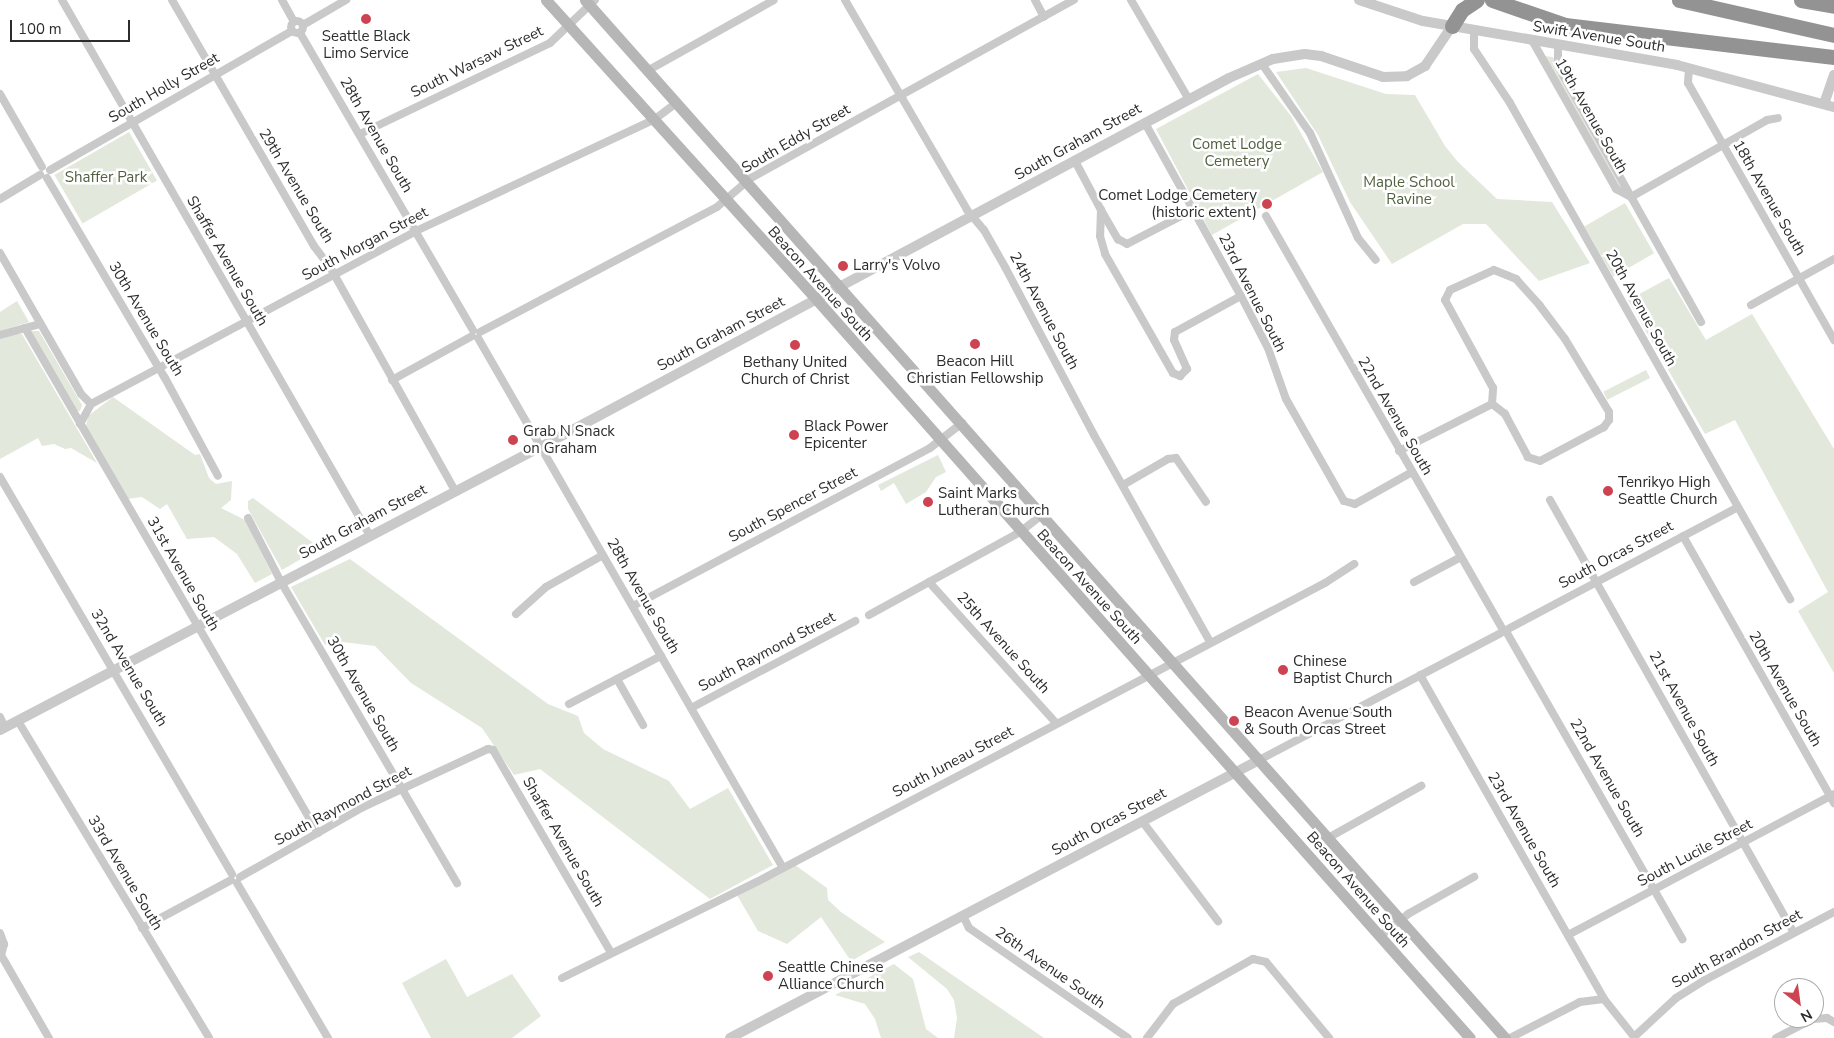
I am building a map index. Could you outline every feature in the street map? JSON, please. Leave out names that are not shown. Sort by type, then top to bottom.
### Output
[{"type":"highway","points":[[1452,26],[1462,10],[1477,0]]},
{"type":"highway","points":[[1492,0],[1566,25],[1834,56]]},
{"type":"highway","points":[[1679,0],[1834,34]]},
{"type":"highway","points":[[1801,0],[1834,6]]},
{"type":"main road","name":"Beacon Avenue South","points":[[546,0],[655,119],[725,201],[817,300],[939,442],[1470,1038]]},
{"type":"main road","name":"Beacon Avenue South","points":[[590,2],[675,104],[838,288],[1043,514],[1506,1038]]},
{"type":"street","name":"Shaffer Avenue South","points":[[62,0],[370,534]]},
{"type":"street","name":"29th Avenue South","points":[[172,0],[333,275],[455,491]]},
{"type":"street","points":[[282,0],[298,23],[296,32]]},
{"type":"street","points":[[298,23],[346,0]]},
{"type":"street","points":[[647,72],[774,0]]},
{"type":"street","name":"24th Avenue South","points":[[844,0],[973,217],[1005,267],[1210,642]]},
{"type":"street","points":[[1035,0],[1044,16]]},
{"type":"street","name":"South Eddy Street","points":[[392,380],[725,201],[745,183],[900,95],[1074,0]]},
{"type":"street","points":[[1131,0],[1188,98]]},
{"type":"street","name":"Swift Avenue South","points":[[1360,0],[1400,15],[1452,26],[1532,42],[1689,68],[1829,106]]},
{"type":"street","name":"South Warsaw Street","points":[[360,134],[550,43],[569,27],[590,2]]},
{"type":"street","name":"South Graham Street","points":[[3,729],[973,217],[1188,98],[1262,64],[1283,57],[1313,55],[1375,76],[1400,77],[1425,66],[1452,26]]},
{"type":"street","name":"20th Avenue South","points":[[1474,30],[1474,49],[1510,103],[1790,599]]},
{"type":"street","name":"South Holly Street","points":[[0,199],[216,74],[296,32]]},
{"type":"street","name":"28th Avenue South","points":[[296,32],[360,134],[783,868]]},
{"type":"street","name":"19th Avenue South","points":[[1532,42],[1616,189],[1631,197]]},
{"type":"street","name":"19th Avenue South","points":[[1558,45],[1560,68],[1701,322]]},
{"type":"street","points":[[1262,64],[1310,133],[1358,238],[1376,260]]},
{"type":"street","name":"18th Avenue South","points":[[1689,68],[1688,83],[1834,340]]},
{"type":"street","points":[[1829,106],[1833,78]]},
{"type":"street","name":"30th Avenue South","points":[[0,94],[159,369],[218,476]]},
{"type":"street","name":"South Morgan Street","points":[[91,404],[416,231],[655,119],[675,104]]},
{"type":"street","points":[[1631,197],[1770,119],[1778,118]]},
{"type":"street","name":"23rd Avenue South","points":[[1144,123],[1268,348],[1286,399],[1347,503],[1355,504],[1412,472]]},
{"type":"street","points":[[1075,161],[1118,239],[1127,244],[1193,210]]},
{"type":"street","points":[[1101,210],[1100,236],[1105,254],[1173,374],[1180,376],[1187,368],[1174,336],[1178,330],[1241,296]]},
{"type":"street","name":"22nd Avenue South","points":[[1266,216],[1399,451],[1682,939]]},
{"type":"street","points":[[0,253],[81,394],[91,404],[80,424]]},
{"type":"street","points":[[1752,306],[1834,259]]},
{"type":"street","points":[[1494,270],[1508,274],[1524,287],[1565,339],[1609,412],[1609,420],[1604,428],[1536,461],[1528,457],[1502,410],[1492,404],[1493,388],[1448,307],[1445,296],[1480,274],[1494,270]]},
{"type":"street","points":[[0,335],[40,324]]},
{"type":"street","name":"31st Avenue South","points":[[25,328],[318,833]]},
{"type":"street","points":[[1399,451],[1492,404]]},
{"type":"street","name":"South Spencer Street","points":[[633,606],[939,442],[962,423]]},
{"type":"street","points":[[1123,484],[1168,459],[1176,458],[1206,502]]},
{"type":"street","name":"32nd Avenue South","points":[[0,477],[328,1038]]},
{"type":"street","name":"21st Avenue South","points":[[1550,500],[1793,932]]},
{"type":"street","name":"South Orcas Street","points":[[730,1038],[1235,774],[1738,507]]},
{"type":"street","points":[[869,615],[1020,532],[1043,514]]},
{"type":"street","name":"30th Avenue South","points":[[248,518],[281,582],[457,883]]},
{"type":"street","name":"20th Avenue South","points":[[1683,536],[1833,798]]},
{"type":"street","points":[[516,614],[546,587],[603,555]]},
{"type":"street","points":[[1414,582],[1461,557]]},
{"type":"street","name":"South Juneau Street","points":[[562,978],[783,868],[1354,564]]},
{"type":"street","name":"25th Avenue South","points":[[929,582],[1056,723]]},
{"type":"street","name":"South Raymond Street","points":[[691,708],[855,621]]},
{"type":"street","points":[[569,704],[662,656]]},
{"type":"street","name":"23rd Avenue South","points":[[1420,675],[1604,999],[1635,1037]]},
{"type":"street","points":[[617,679],[643,725]]},
{"type":"street","points":[[0,718],[3,729]]},
{"type":"street","name":"33rd Avenue South","points":[[18,721],[209,1038]]},
{"type":"street","name":"Shaffer Avenue South","points":[[488,749],[493,750],[611,953]]},
{"type":"street","name":"South Raymond Street","points":[[142,928],[402,788],[488,749]]},
{"type":"street","points":[[1328,838],[1421,786]]},
{"type":"street","name":"South Lucile Street","points":[[1568,935],[1742,843],[1833,798]]},
{"type":"street","points":[[1142,821],[1218,921]]},
{"type":"street","points":[[1380,936],[1401,920],[1474,877]]},
{"type":"street","name":"South Brandon Street","points":[[1635,1037],[1676,998],[1793,932],[1834,912]]},
{"type":"street","name":"26th Avenue South","points":[[962,916],[969,928],[1128,1038]]},
{"type":"street","points":[[0,933],[4,944],[1,956],[49,1038]]},
{"type":"street","points":[[1146,1038],[1174,1004],[1253,959],[1266,962],[1329,1038]]},
{"type":"street","points":[[1510,1038],[1580,1002],[1604,999]]},
{"type":"street","points":[[1776,1038],[1813,1019],[1831,1020]]},
{"type":"green space","points":[[1544,56],[1553,57],[1624,190],[1618,186]]},
{"type":"green space","name":"Maple School Ravine","points":[[1306,68],[1386,94],[1415,95],[1445,146],[1458,162],[1497,199],[1552,202],[1590,263],[1539,281],[1486,224],[1463,224],[1392,264],[1350,202],[1318,135],[1276,72]]},
{"type":"green space","name":"Comet Lodge Cemetery","points":[[1258,74],[1291,116],[1323,172],[1212,235],[1156,129]]},
{"type":"green space","name":"Shaffer Park","points":[[129,132],[157,180],[83,223],[55,175]]},
{"type":"green space","points":[[1625,203],[1654,253],[1613,277],[1584,226]]},
{"type":"green space","points":[[1669,278],[1706,340],[1752,314],[1834,449],[1834,673],[1798,611],[1828,592],[1735,420],[1705,434],[1628,300]]},
{"type":"green space","points":[[17,301],[29,322],[0,331],[0,312]]},
{"type":"green space","points":[[30,331],[39,331],[82,405],[80,411],[75,411]]},
{"type":"green space","points":[[15,333],[22,334],[97,463],[71,448],[65,449],[54,444],[42,446],[38,438],[0,459],[0,339]]},
{"type":"green space","points":[[1646,370],[1650,378],[1607,400],[1603,392]]},
{"type":"green space","points":[[113,397],[195,455],[200,454],[209,478],[216,484],[232,481],[231,500],[221,508],[245,520],[272,574],[255,583],[237,554],[214,537],[187,539],[167,504],[160,509],[142,497],[127,499],[86,427],[88,416]]},
{"type":"green space","points":[[938,455],[946,472],[936,477],[926,492],[906,504],[894,483],[881,491],[878,485]]},
{"type":"green space","points":[[253,498],[320,548],[282,570],[248,509],[248,501]]},
{"type":"green space","points":[[350,559],[548,704],[578,716],[584,733],[603,749],[669,781],[690,809],[728,788],[773,865],[710,899],[540,769],[514,775],[482,728],[411,683],[375,646],[335,641],[325,645],[291,587]]},
{"type":"green space","points":[[795,865],[827,888],[828,900],[841,912],[885,942],[851,961],[821,917],[787,944],[758,931],[737,895]]},
{"type":"green space","points":[[919,952],[1044,1038],[954,1038],[957,1018],[954,1000],[947,989],[908,957]]},
{"type":"green space","points":[[446,959],[467,997],[512,974],[541,1016],[512,1038],[431,1038],[402,983]]},
{"type":"green space","points":[[894,964],[913,979],[926,1029],[938,1038],[881,1038],[875,1019],[865,1004],[835,995]]},
{"type":"place","name":"Seattle Black Limo Service","points":[[366,19]]},
{"type":"place","name":"Comet Lodge Cemetery (historic extent)","points":[[1267,204]]},
{"type":"place","name":"Larry's Volvo","points":[[843,266]]},
{"type":"place","name":"Beacon Hill Christian Fellowship","points":[[975,344]]},
{"type":"place","name":"Bethany United Church of Christ","points":[[795,345]]},
{"type":"place","name":"Black Power Epicenter","points":[[794,435]]},
{"type":"place","name":"Grab N Snack on Graham","points":[[513,440]]},
{"type":"place","name":"Tenrikyo High Seattle Church","points":[[1608,491]]},
{"type":"place","name":"Saint Marks Lutheran Church","points":[[928,502]]},
{"type":"place","name":"Chinese Baptist Church","points":[[1283,670]]},
{"type":"place","name":"Beacon Avenue South & South Orcas Street","points":[[1234,721]]},
{"type":"place","name":"Seattle Chinese Alliance Church","points":[[768,976]]}]
